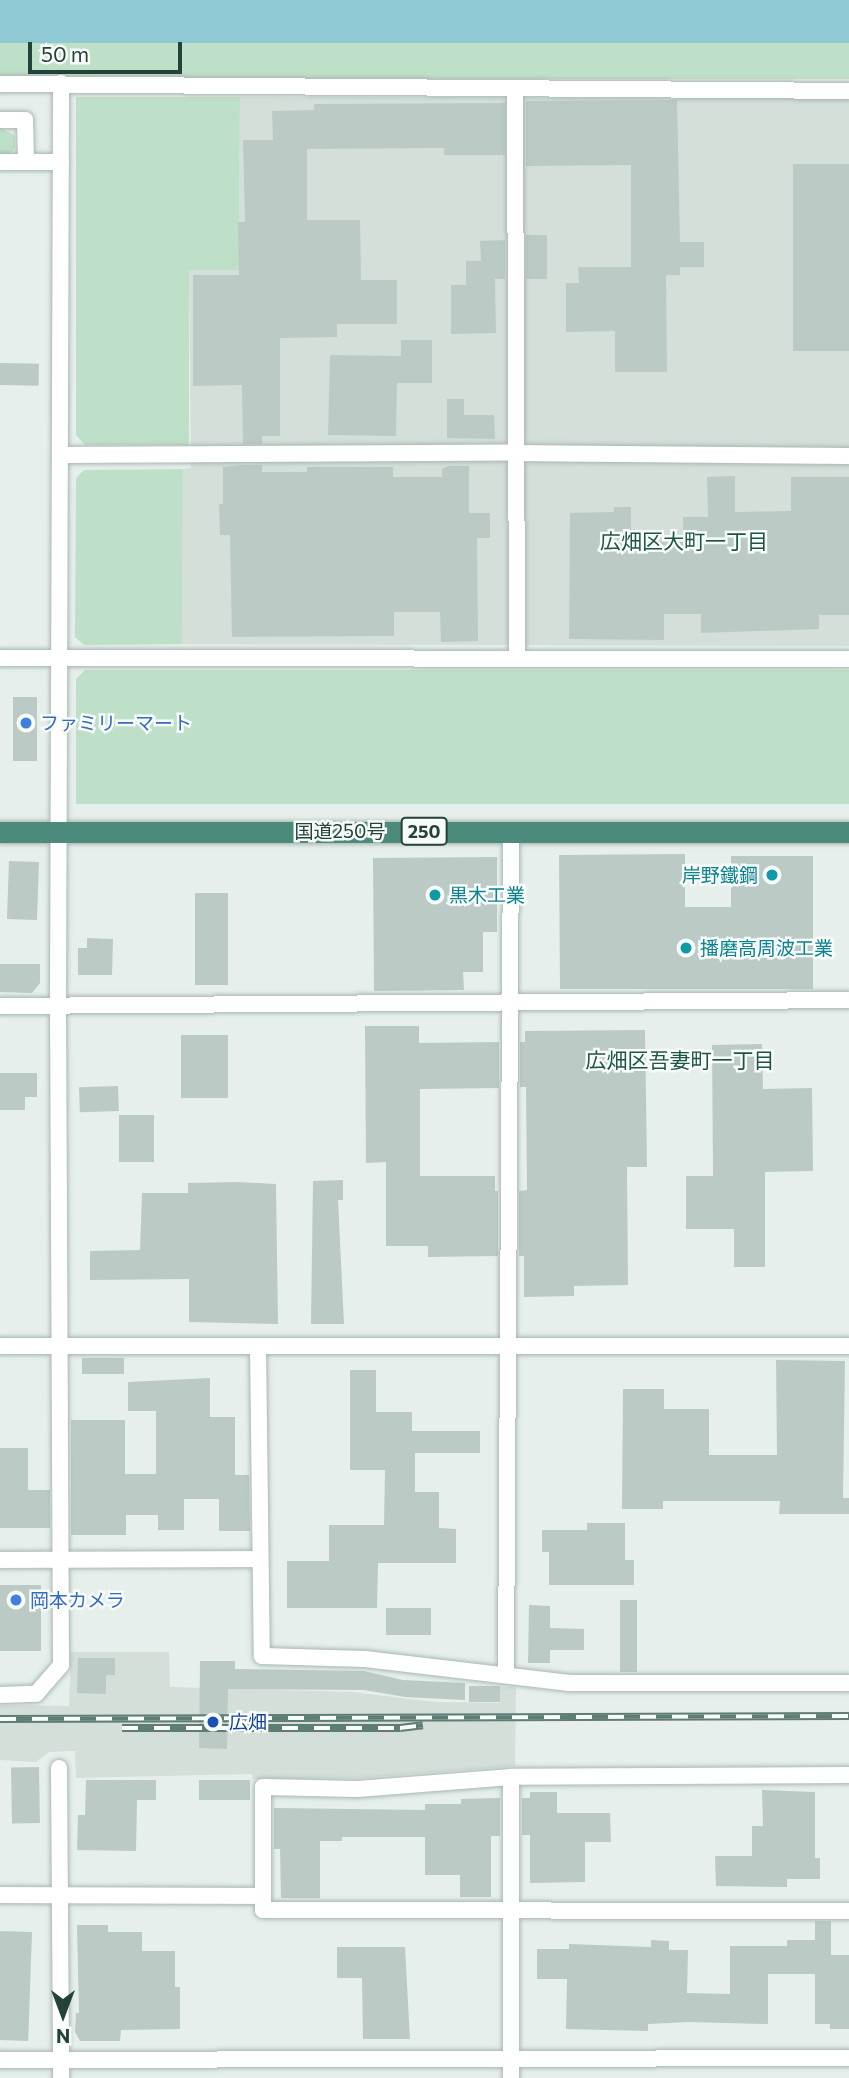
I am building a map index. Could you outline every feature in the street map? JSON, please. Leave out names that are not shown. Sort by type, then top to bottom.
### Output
[{"type":"highway","name":"国道250号","points":[[0,832],[849,832]]},
{"type":"street","points":[[0,1695],[36,1695],[61,1665],[58,1006],[61,831],[61,83]]},
{"type":"street","points":[[0,84],[849,91]]},
{"type":"street","points":[[514,88],[517,659]]},
{"type":"street","points":[[0,120],[25,120],[26,162]]},
{"type":"street","points":[[0,162],[61,162]]},
{"type":"street","points":[[60,454],[516,453],[849,456]]},
{"type":"street","points":[[0,658],[849,660]]},
{"type":"street","points":[[506,1674],[511,831]]},
{"type":"street","points":[[0,1006],[849,1000]]},
{"type":"street","points":[[0,1346],[849,1346]]},
{"type":"street","points":[[258,1346],[262,1656],[365,1659],[570,1683],[849,1683]]},
{"type":"street","points":[[0,1560],[259,1559]]},
{"type":"street","points":[[59,1768],[61,2078]]},
{"type":"street","points":[[849,1775],[511,1777],[357,1789],[263,1787],[263,1910],[849,1911]]},
{"type":"street","points":[[510,2078],[511,1777]]},
{"type":"street","points":[[0,1895],[263,1896]]},
{"type":"street","points":[[0,2060],[849,2059]]},
{"type":"shaded area","points":[[240,97],[849,98],[849,646],[182,644],[183,469],[191,468],[189,269],[239,269]]},
{"type":"shaded area","points":[[71,1652],[169,1652],[170,1687],[353,1692],[435,1702],[499,1703],[500,1687],[516,1687],[515,1766],[360,1778],[253,1779],[252,1774],[76,1778],[75,1751],[49,1752],[36,1762],[0,1760],[0,1705],[69,1706]]},
{"type":"green space","points":[[0,43],[849,43],[849,79],[0,79]]},
{"type":"green space","points":[[76,97],[240,97],[239,270],[189,270],[189,445],[85,445],[76,435]]},
{"type":"green space","points":[[0,127],[15,136],[15,148],[9,155],[0,157]]},
{"type":"green space","points":[[183,469],[182,644],[84,645],[75,637],[76,478],[84,470]]},
{"type":"green space","points":[[85,670],[849,670],[849,804],[76,804],[76,679]]},
{"type":"water","points":[[0,0],[849,0],[849,43],[0,43]]},
{"type":"building","points":[[677,100],[680,242],[704,242],[704,267],[680,267],[680,275],[666,275],[667,372],[615,372],[615,331],[566,332],[566,283],[579,283],[578,267],[631,267],[631,165],[526,166],[526,101]]},
{"type":"building","points":[[505,103],[505,155],[444,155],[444,148],[307,149],[307,220],[360,220],[361,280],[397,280],[397,324],[337,324],[337,337],[280,338],[280,436],[262,436],[262,444],[243,444],[242,385],[193,386],[193,275],[239,275],[238,222],[245,222],[243,140],[273,140],[272,111],[314,110],[314,104]]},
{"type":"building","points":[[793,164],[849,164],[849,351],[793,351]]},
{"type":"building","points":[[526,235],[547,235],[547,279],[526,279]]},
{"type":"building","points":[[505,240],[505,279],[495,279],[496,333],[451,334],[451,285],[466,285],[466,261],[481,261],[480,241]]},
{"type":"building","points":[[401,340],[432,340],[432,383],[397,383],[396,436],[328,435],[330,355],[401,356]]},
{"type":"building","points":[[0,363],[39,364],[39,386],[0,385]]},
{"type":"building","points":[[447,399],[464,399],[464,415],[494,415],[495,439],[447,438]]},
{"type":"building","points":[[262,465],[262,472],[307,472],[307,467],[393,467],[393,477],[442,477],[442,469],[448,466],[469,466],[469,513],[490,513],[490,538],[477,538],[478,641],[441,642],[440,612],[394,612],[394,636],[232,637],[230,535],[220,535],[219,504],[223,504],[223,467]]},
{"type":"building","points":[[735,476],[735,512],[791,511],[791,477],[849,477],[849,615],[819,615],[819,629],[701,633],[701,614],[664,614],[664,640],[569,639],[570,513],[614,512],[614,507],[631,507],[631,543],[683,539],[683,517],[708,517],[707,477]]},
{"type":"building","points":[[13,697],[37,697],[37,761],[13,761]]},
{"type":"building","name":"播磨高周波工業","points":[[685,854],[685,907],[731,907],[731,856],[813,856],[813,989],[560,989],[559,855]]},
{"type":"building","name":"黒木工業","points":[[497,857],[497,932],[483,932],[483,972],[463,972],[464,990],[374,991],[373,858]]},
{"type":"building","points":[[9,861],[39,862],[37,920],[7,919]]},
{"type":"building","points":[[195,893],[228,893],[228,985],[195,985]]},
{"type":"building","points":[[87,938],[113,939],[112,975],[78,975],[78,948],[87,948]]},
{"type":"building","points":[[0,964],[40,964],[40,983],[32,993],[0,992]]},
{"type":"building","points":[[365,1026],[419,1026],[419,1043],[499,1042],[499,1088],[420,1089],[420,1176],[495,1176],[495,1191],[498,1191],[498,1256],[428,1257],[428,1246],[386,1246],[386,1162],[366,1163]]},
{"type":"building","points":[[645,1030],[647,1167],[627,1167],[628,1285],[574,1286],[574,1296],[524,1297],[524,1256],[519,1256],[519,1191],[527,1190],[526,1087],[520,1087],[520,1042],[525,1042],[525,1031]]},
{"type":"building","points":[[181,1035],[228,1035],[228,1098],[181,1098]]},
{"type":"building","points":[[762,1044],[763,1089],[812,1088],[813,1171],[765,1172],[765,1267],[734,1267],[734,1229],[686,1229],[686,1176],[713,1176],[712,1045]]},
{"type":"building","points":[[0,1073],[37,1073],[37,1097],[25,1097],[25,1110],[0,1110]]},
{"type":"building","points":[[118,1086],[119,1111],[80,1112],[79,1087]]},
{"type":"building","points":[[119,1115],[154,1115],[154,1162],[119,1162]]},
{"type":"building","points":[[343,1180],[343,1200],[338,1200],[344,1324],[311,1324],[313,1181]]},
{"type":"building","points":[[188,1183],[276,1184],[278,1324],[189,1322],[189,1279],[90,1280],[90,1251],[140,1250],[142,1193],[188,1193]]},
{"type":"building","points":[[82,1358],[124,1358],[124,1374],[82,1374]]},
{"type":"building","points":[[776,1360],[845,1361],[843,1498],[849,1498],[849,1514],[779,1514],[780,1501],[663,1501],[663,1509],[622,1509],[623,1389],[664,1389],[664,1409],[709,1409],[709,1455],[777,1455]]},
{"type":"building","points":[[350,1370],[376,1370],[376,1412],[412,1412],[412,1431],[480,1431],[480,1453],[415,1453],[415,1492],[439,1492],[439,1528],[456,1529],[456,1563],[378,1563],[377,1608],[287,1608],[287,1561],[329,1561],[329,1525],[384,1525],[385,1470],[350,1470]]},
{"type":"building","points":[[210,1378],[210,1417],[235,1417],[235,1475],[249,1475],[250,1531],[219,1531],[219,1499],[184,1499],[184,1530],[158,1530],[158,1515],[126,1515],[126,1535],[71,1535],[71,1420],[125,1420],[125,1474],[156,1474],[156,1411],[128,1411],[128,1382]]},
{"type":"building","points":[[0,1448],[28,1448],[28,1490],[50,1490],[50,1528],[0,1528]]},
{"type":"building","points":[[587,1523],[625,1523],[625,1560],[634,1560],[634,1585],[549,1585],[549,1552],[542,1552],[542,1530],[587,1530]]},
{"type":"building","points":[[0,1585],[41,1585],[41,1651],[0,1651]]},
{"type":"building","points":[[620,1600],[637,1600],[637,1672],[620,1672]]},
{"type":"building","points":[[529,1605],[550,1606],[550,1628],[584,1629],[584,1650],[550,1650],[550,1663],[528,1663]]},
{"type":"building","points":[[386,1608],[431,1608],[431,1635],[386,1635]]},
{"type":"building","points":[[78,1658],[115,1658],[115,1675],[106,1675],[106,1694],[77,1693]]},
{"type":"building","points":[[200,1661],[235,1661],[235,1669],[364,1671],[403,1680],[465,1683],[465,1700],[405,1697],[364,1690],[228,1689],[227,1749],[199,1748]]},
{"type":"building","points":[[469,1686],[500,1686],[500,1702],[469,1702]]},
{"type":"building","points":[[11,1767],[39,1767],[40,1823],[12,1823]]},
{"type":"building","points":[[86,1780],[156,1780],[156,1800],[137,1800],[136,1851],[77,1850],[78,1815],[85,1815]]},
{"type":"building","points":[[199,1780],[250,1780],[250,1800],[199,1800]]},
{"type":"building","points":[[762,1790],[815,1792],[815,1858],[820,1858],[820,1879],[787,1879],[787,1887],[716,1886],[715,1856],[752,1856],[752,1826],[763,1826]]},
{"type":"building","points":[[530,1792],[557,1792],[557,1813],[610,1813],[611,1842],[585,1842],[585,1882],[530,1883],[530,1835],[522,1835],[522,1798],[530,1798]]},
{"type":"building","points":[[500,1798],[500,1836],[491,1836],[491,1897],[460,1897],[460,1875],[425,1875],[425,1837],[342,1837],[342,1841],[320,1841],[320,1898],[281,1898],[280,1849],[274,1849],[274,1808],[425,1810],[425,1804],[461,1804],[461,1799]]},
{"type":"building","points":[[815,1921],[831,1921],[831,1955],[849,1955],[849,2029],[830,2029],[830,2024],[815,2024],[815,1974],[768,1974],[768,2024],[648,2024],[648,2031],[566,2029],[567,1979],[537,1979],[537,1949],[569,1949],[569,1944],[651,1947],[651,1940],[669,1941],[669,1950],[688,1950],[687,1993],[730,1994],[730,1946],[787,1946],[787,1940],[815,1940]]},
{"type":"building","points":[[77,1925],[108,1925],[108,1932],[142,1932],[142,1951],[175,1951],[175,1987],[180,1987],[180,2029],[121,2030],[120,2041],[80,2041],[75,2032],[76,2013],[79,2013]]},
{"type":"building","points":[[0,1931],[32,1932],[28,2041],[0,2040]]},
{"type":"building","points":[[337,1947],[405,1947],[410,2039],[363,2039],[362,1978],[337,1978]]},
{"type":"railway","points":[[0,1719],[849,1716]]},
{"type":"railway","points":[[122,1728],[400,1728],[423,1725]]},
{"type":"place","name":"ファミリーマート","points":[[26,723]]},
{"type":"place","name":"岸野鐵鋼","points":[[772,875]]},
{"type":"place","name":"黒木工業","points":[[435,895]]},
{"type":"place","name":"播磨高周波工業","points":[[686,948]]},
{"type":"place","name":"岡本カメラ","points":[[16,1600]]},
{"type":"place","name":"広畑","points":[[213,1722]]},
{"type":"district","name":"広畑区大町一丁目","points":[[684,541]]},
{"type":"district","name":"広畑区吾妻町一丁目","points":[[680,1060]]}]
